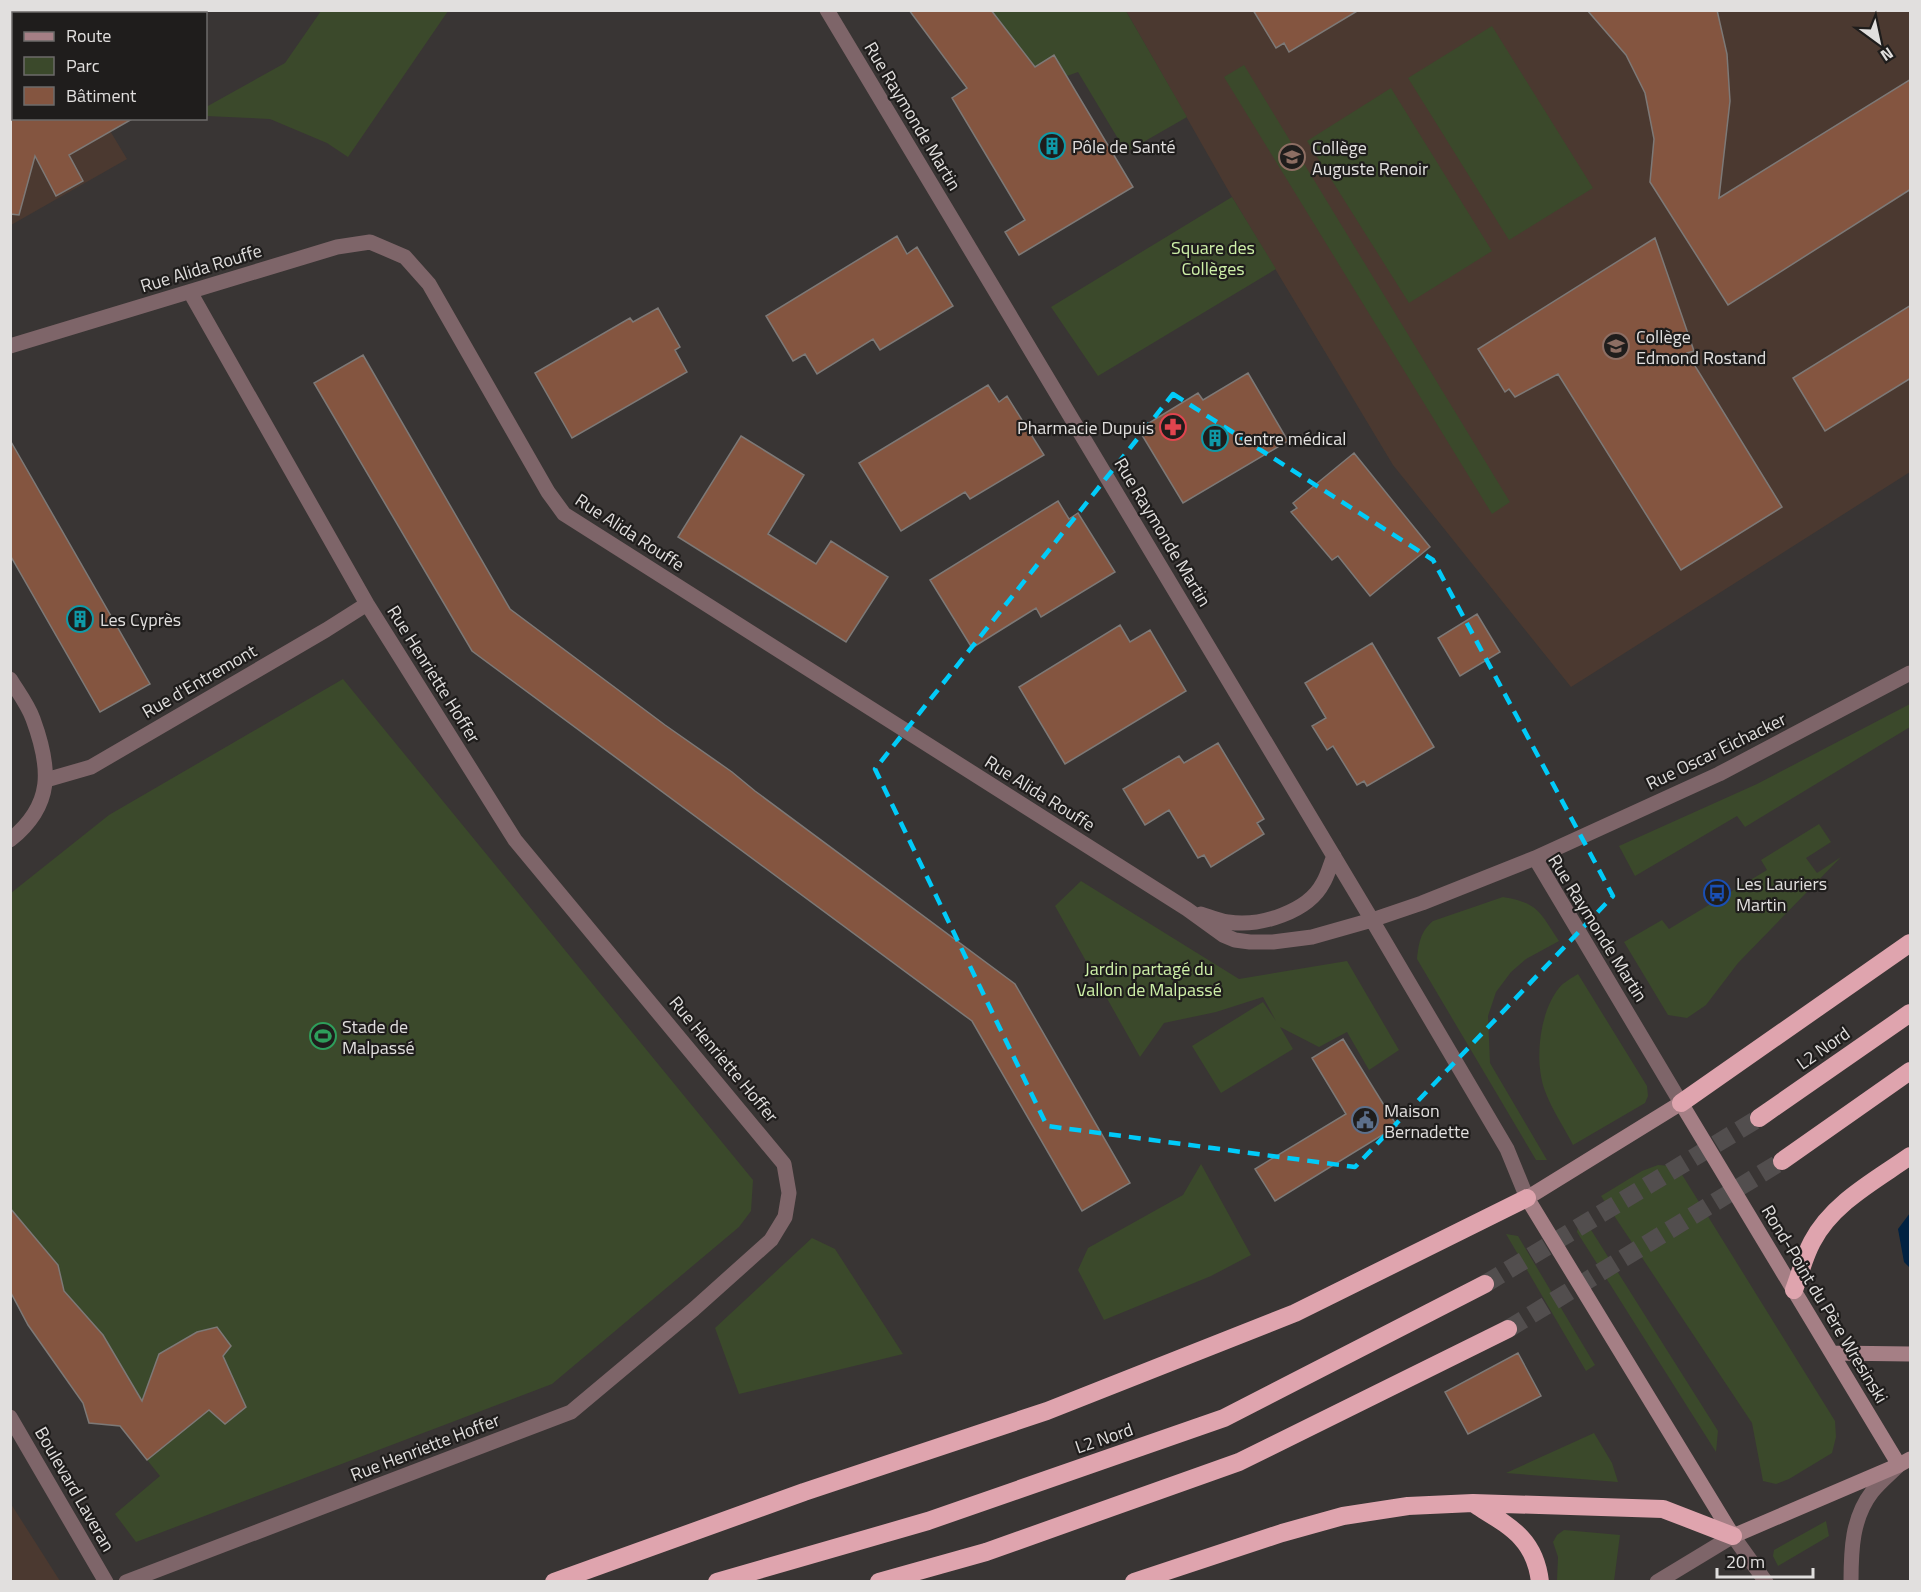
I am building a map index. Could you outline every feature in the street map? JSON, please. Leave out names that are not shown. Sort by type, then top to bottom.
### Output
[{"type":"highway","points":[[1681,1103],[1911,943]]},
{"type":"highway","name":"L2 Nord","points":[[1759,1118],[1911,1012]]},
{"type":"highway","points":[[1782,1161],[1911,1071]]},
{"type":"highway","points":[[1794,1290],[1812,1241],[1829,1217],[1859,1192],[1911,1156]]},
{"type":"highway","points":[[554,1581],[804,1492],[1047,1411],[1295,1313],[1527,1198]]},
{"type":"highway","name":"L2 Nord","points":[[717,1581],[928,1521],[1224,1418],[1485,1284]]},
{"type":"highway","points":[[879,1581],[987,1552],[1239,1462],[1508,1329]]},
{"type":"highway","points":[[1473,1503],[1519,1534],[1532,1550],[1540,1581]]},
{"type":"highway","points":[[1134,1581],[1282,1533],[1343,1516],[1408,1506],[1473,1503],[1663,1509],[1733,1536]]},
{"type":"main road","points":[[1681,1103],[1527,1198],[1733,1536],[1905,1462]]},
{"type":"main road","name":"Rond-Point du Père Wresinski","points":[[1681,1103],[1832,1353],[1905,1462]]},
{"type":"main road","points":[[1832,1353],[1911,1354]]},
{"type":"street","name":"Rue Raymonde Martin","points":[[827,10],[1507,1149],[1527,1198]]},
{"type":"street","name":"Rue Alida Rouffe","points":[[10,346],[337,247],[370,242],[405,257],[429,284],[548,492],[564,514],[1187,909],[1223,935],[1234,940],[1273,942],[1312,937],[1372,920]]},
{"type":"street","name":"Rue Henriette Hoffer","points":[[126,1581],[571,1412],[694,1309],[771,1240],[785,1216],[789,1194],[784,1164],[515,840],[367,604],[190,292]]},
{"type":"street","name":"Rue d'Entremont","points":[[46,780],[91,767],[327,630],[367,604]]},
{"type":"street","name":"Rue Oscar Eichacker","points":[[1535,858],[1719,774],[1911,673]]},
{"type":"street","points":[[10,679],[33,718],[46,780],[40,806],[27,826],[10,840]]},
{"type":"street","name":"Rue Alida Rouffe","points":[[1187,909],[1228,922],[1249,923],[1281,914],[1307,902],[1323,884],[1334,856]]},
{"type":"street","name":"Rue Raymonde Martin","points":[[1372,920],[1422,903],[1535,858],[1681,1103]]},
{"type":"street","name":"Boulevard Laveran","points":[[10,1417],[106,1581]]},
{"type":"street","points":[[1851,1581],[1851,1550],[1857,1521],[1872,1492],[1905,1462]]},
{"type":"street","points":[[1657,1581],[1733,1536],[1766,1581]]},
{"type":"highlighted area","points":[[1173,394],[1433,560],[1613,896],[1355,1167],[1047,1126],[875,769]]},
{"type":"shaded area","points":[[11,11],[41,11],[12,12],[12,120],[104,120],[127,159],[11,225]]},
{"type":"shaded area","name":"Collège Edmond Rostand","points":[[1126,11],[1910,11],[1910,472],[1571,687],[1393,465],[1232,197]]},
{"type":"shaded area","points":[[11,1504],[60,1581],[11,1581]]},
{"type":"green space","points":[[321,11],[448,11],[348,157],[327,143],[270,119],[207,116],[207,106],[285,63]]},
{"type":"green space","points":[[991,11],[1126,11],[1187,117],[1126,152],[1078,72],[1067,76],[1025,75]]},
{"type":"green space","points":[[1492,26],[1593,188],[1509,240],[1408,78]]},
{"type":"green space","points":[[1244,65],[1510,502],[1492,514],[1224,77]]},
{"type":"green space","points":[[1391,88],[1492,251],[1409,303],[1307,141]]},
{"type":"green space","name":"Square des Collèges","points":[[1232,197],[1276,269],[1098,376],[1051,307]]},
{"type":"green space","name":"Stade de Malpassé","points":[[343,679],[753,1180],[751,1211],[739,1227],[552,1384],[136,1542],[115,1514],[160,1476],[120,1426],[89,1423],[83,1403],[11,1291],[11,893],[109,815]]},
{"type":"green space","points":[[1910,704],[1910,727],[1745,827],[1737,816],[1635,876],[1619,846],[1757,784]]},
{"type":"green space","points":[[1819,824],[1831,842],[1806,858],[1817,873],[1841,857],[1738,963],[1706,1005],[1687,1018],[1668,1015],[1624,942],[1662,920],[1669,929],[1767,870],[1761,860]]},
{"type":"green space","name":"Jardin partagé du Vallon de Malpassé","points":[[1081,881],[1239,979],[1347,961],[1399,1050],[1369,1070],[1347,1032],[1319,1047],[1280,1027],[1293,1049],[1221,1093],[1192,1046],[1263,1002],[1276,1021],[1263,997],[1216,1012],[1164,1023],[1140,1057],[1055,906]]},
{"type":"green space","points":[[1503,897],[1532,906],[1559,941],[1526,959],[1511,972],[1496,992],[1488,1016],[1490,1063],[1547,1160],[1536,1160],[1417,959],[1423,934],[1433,921]]},
{"type":"green space","points":[[1578,974],[1647,1086],[1648,1096],[1645,1103],[1573,1145],[1545,1091],[1539,1052],[1543,1024],[1552,998],[1561,986]]},
{"type":"green space","points":[[1201,1164],[1251,1255],[1211,1276],[1104,1320],[1078,1270],[1088,1248],[1183,1195]]},
{"type":"green space","points":[[1658,1165],[1672,1166],[1681,1173],[1835,1421],[1836,1437],[1832,1453],[1789,1479],[1776,1484],[1763,1481],[1752,1423],[1601,1196],[1642,1171]]},
{"type":"green space","points":[[1581,1214],[1718,1431],[1716,1452],[1577,1232]]},
{"type":"green space","points":[[1506,1234],[1518,1236],[1595,1365],[1586,1371]]},
{"type":"green space","points":[[812,1238],[835,1249],[903,1354],[739,1394],[715,1328]]},
{"type":"green space","points":[[1594,1433],[1612,1463],[1618,1482],[1506,1473]]},
{"type":"green space","points":[[1826,1521],[1829,1536],[1778,1566],[1773,1556],[1774,1550]]},
{"type":"green space","points":[[1564,1530],[1620,1535],[1614,1581],[1557,1581],[1558,1557],[1553,1542]]},
{"type":"water","points":[[1910,1213],[1910,1268],[1904,1262],[1898,1229]]},
{"type":"building","name":"Pôle de Santé","points":[[909,10],[991,10],[1035,67],[1054,55],[1133,187],[1019,255],[1005,232],[1025,220],[952,98],[967,88]]},
{"type":"building","points":[[1253,10],[1359,10],[1289,52],[1284,43],[1276,48]]},
{"type":"building","points":[[1587,10],[1717,10],[1727,54],[1730,101],[1719,198],[1911,79],[1911,189],[1728,305],[1650,182],[1654,139],[1645,93],[1626,55]]},
{"type":"building","points":[[10,118],[12,120],[130,120],[69,155],[83,181],[56,196],[35,156],[19,215],[10,214]]},
{"type":"building","points":[[897,236],[907,254],[917,247],[953,306],[880,350],[873,339],[817,374],[805,354],[793,361],[766,316]]},
{"type":"building","points":[[1655,238],[1694,351],[1687,353],[1782,507],[1681,570],[1558,374],[1515,397],[1509,389],[1505,392],[1478,349]]},
{"type":"building","points":[[1911,305],[1911,378],[1825,431],[1793,378]]},
{"type":"building","points":[[658,308],[680,347],[675,350],[687,372],[572,438],[535,373],[630,318],[633,322]]},
{"type":"building","points":[[363,355],[510,609],[1015,984],[1130,1183],[1082,1211],[972,1021],[472,651],[314,383]]},
{"type":"building","name":"Centre médical","points":[[1248,373],[1288,441],[1183,503],[1142,435],[1148,432],[1144,426],[1198,393],[1203,400]]},
{"type":"building","points":[[988,385],[999,402],[1007,396],[1044,455],[970,499],[965,492],[901,531],[859,463]]},
{"type":"building","points":[[741,436],[804,475],[768,534],[816,564],[831,541],[888,577],[846,642],[678,537]]},
{"type":"building","name":"Les Cyprès","points":[[10,440],[150,684],[100,712],[10,555]]},
{"type":"building","points":[[1354,453],[1430,547],[1370,596],[1338,556],[1332,560],[1291,512],[1297,508],[1293,503]]},
{"type":"building","points":[[1058,501],[1069,519],[1078,513],[1115,572],[1041,617],[1036,608],[972,648],[930,580]]},
{"type":"building","points":[[1477,614],[1500,652],[1460,676],[1438,638]]},
{"type":"building","points":[[1120,625],[1130,642],[1150,630],[1186,691],[1065,764],[1019,687]]},
{"type":"building","points":[[1372,643],[1434,747],[1367,786],[1364,781],[1357,785],[1333,746],[1327,750],[1312,726],[1326,718],[1305,683]]},
{"type":"building","points":[[1218,743],[1264,819],[1257,823],[1264,834],[1211,867],[1204,855],[1198,858],[1169,810],[1145,825],[1123,789],[1179,756],[1184,763]]},
{"type":"building","name":"Maison Bernadette","points":[[1343,1039],[1397,1126],[1275,1201],[1255,1169],[1346,1114],[1312,1058]]},
{"type":"building","points":[[10,1208],[58,1265],[64,1291],[103,1335],[142,1401],[159,1354],[197,1332],[217,1327],[231,1346],[223,1356],[246,1407],[225,1424],[209,1410],[147,1460],[120,1426],[89,1423],[83,1403],[28,1325],[10,1291]]},
{"type":"building","points":[[1518,1353],[1541,1396],[1468,1434],[1445,1392]]},
{"type":"tunnel","points":[[1485,1284],[1759,1118]]},
{"type":"tunnel","points":[[1508,1329],[1782,1161]]},
{"type":"place","name":"Pôle de Santé","points":[[1052,146]]},
{"type":"place","name":"Collège Auguste Renoir","points":[[1292,157]]},
{"type":"place","name":"Collège Edmond Rostand","points":[[1616,346]]},
{"type":"place","name":"Pharmacie Dupuis","points":[[1173,427]]},
{"type":"place","name":"Centre médical","points":[[1215,438]]},
{"type":"place","name":"Les Cyprès","points":[[80,619]]},
{"type":"place","name":"Les Lauriers Martin","points":[[1717,893]]},
{"type":"place","name":"Stade de Malpassé","points":[[323,1036]]},
{"type":"place","name":"Maison Bernadette","points":[[1365,1120]]}]
